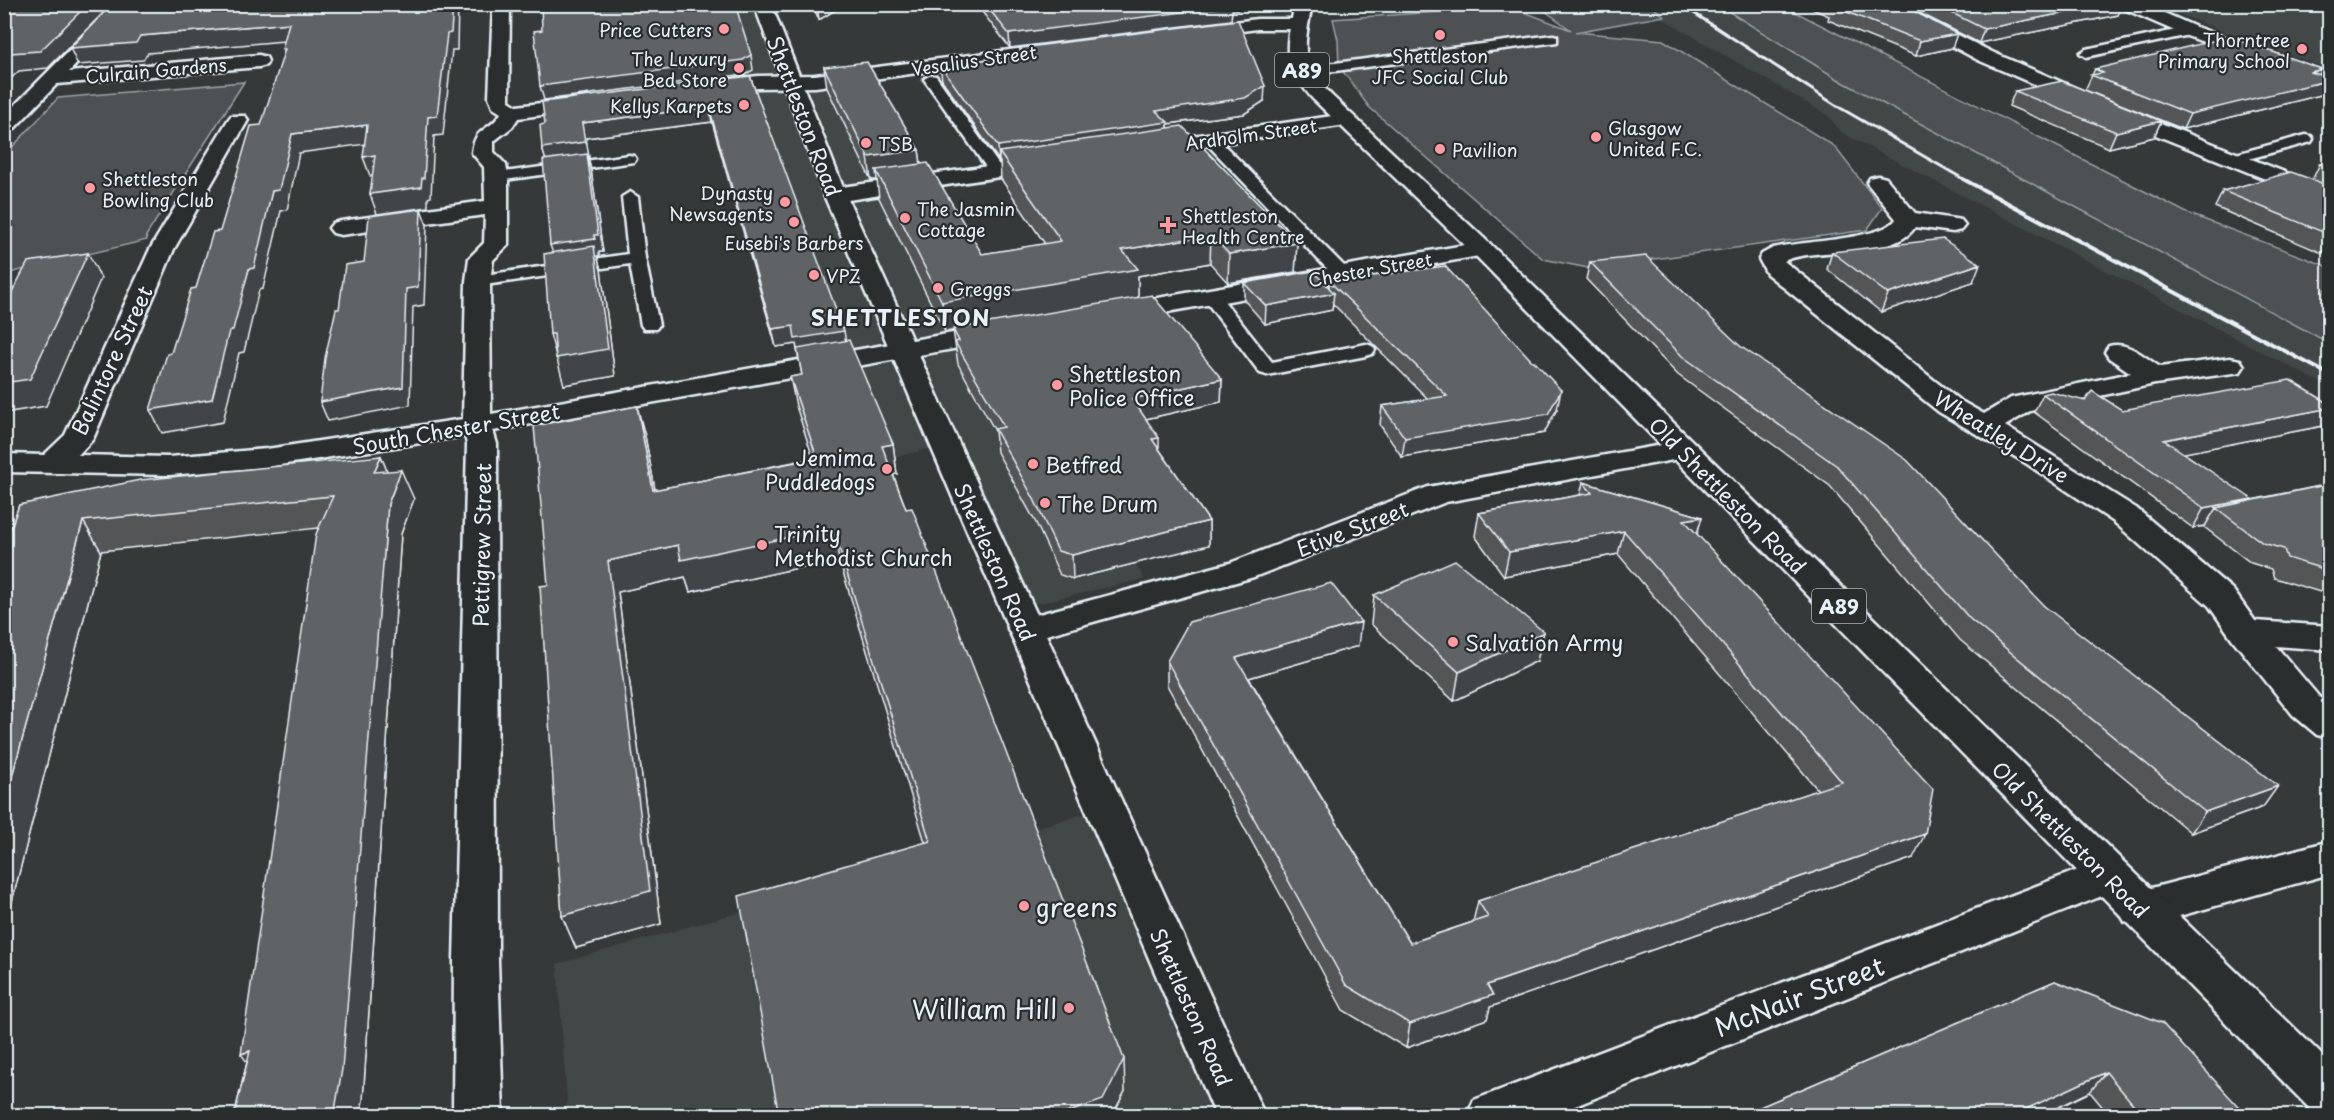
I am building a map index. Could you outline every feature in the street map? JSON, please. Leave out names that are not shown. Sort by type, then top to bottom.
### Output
[{"type":"street","points":[[4,129],[125,4]]},
{"type":"street","points":[[502,4],[499,97],[500,104],[508,107],[511,112]]},
{"type":"street","name":"Shettleston Road","points":[[762,4],[836,195],[1240,1116]]},
{"type":"street","name":"Old Shettleston Road","points":[[1304,4],[1296,48],[1301,69],[1314,88],[1482,249],[2140,909],[2330,1096]]},
{"type":"street","points":[[1882,4],[1985,56],[2230,160],[2330,198]]},
{"type":"street","points":[[2128,4],[2190,31],[2330,81]]},
{"type":"street","points":[[1177,34],[1257,24],[1299,24]]},
{"type":"street","name":"Vesalius Street","points":[[688,91],[758,82],[816,81],[1086,45]]},
{"type":"street","name":"Culrain Gardens","points":[[52,80],[259,61]]},
{"type":"street","points":[[511,112],[605,101]]},
{"type":"street","points":[[341,228],[497,192],[495,165],[483,153],[484,139],[505,123],[511,112]]},
{"type":"street","name":"Balintore Street","points":[[4,490],[30,464],[78,439],[162,249],[237,120]]},
{"type":"street","name":"Ardholm Street","points":[[1129,151],[1346,120]]},
{"type":"street","points":[[836,195],[1061,161]]},
{"type":"street","points":[[1878,183],[1908,219],[1953,225]]},
{"type":"street","name":"Pettigrew Street","points":[[478,1116],[476,960],[482,444],[477,425],[478,281],[481,258],[495,245],[497,192]]},
{"type":"street","name":"Wheatley Drive","points":[[1908,219],[1902,229],[1879,240],[1782,253],[1771,259],[1776,269],[1823,308],[1949,406],[1986,426],[2125,515],[2221,597],[2245,632],[2306,706],[2330,725]]},
{"type":"street","name":"Chester Street","points":[[1097,316],[1482,249]]},
{"type":"street","points":[[903,350],[1017,330]]},
{"type":"street","name":"South Chester Street","points":[[30,464],[169,466],[256,459],[477,425],[903,350]]},
{"type":"street","points":[[2119,352],[2155,376]]},
{"type":"street","points":[[1986,426],[2021,404],[2155,376],[2230,366]]},
{"type":"street","name":"Etive Street","points":[[1025,628],[1242,570],[1439,494],[1684,450]]},
{"type":"street","points":[[2245,632],[2330,638]]},
{"type":"street","points":[[2140,909],[2330,857]]},
{"type":"street","name":"McNair Street","points":[[1491,1116],[2108,876]]},
{"type":"lane","points":[[2086,53],[2190,31]]},
{"type":"lane","points":[[1301,69],[1335,67],[1553,39]]},
{"type":"lane","points":[[931,80],[996,171]]},
{"type":"lane","points":[[1210,139],[1342,274]]},
{"type":"lane","points":[[2230,160],[2306,139]]},
{"type":"lane","points":[[497,192],[629,159]]},
{"type":"lane","points":[[630,197],[637,258],[650,325]]},
{"type":"lane","points":[[478,281],[637,258]]},
{"type":"lane","points":[[1211,296],[1267,369],[1366,350]]},
{"type":"shaded area","points":[[709,5],[758,5],[787,89],[860,79],[1057,443],[1145,579],[1003,611],[933,448],[852,467],[721,70]]},
{"type":"shaded area","points":[[1537,5],[1650,5],[1664,16],[1575,32],[1663,40],[1834,146],[1882,208],[1867,230],[1588,268],[1543,259],[1369,107],[1339,66],[1338,40],[1333,19],[1511,7],[1571,30]]},
{"type":"shaded area","points":[[1645,5],[1760,5],[2329,326],[2329,387],[1842,133],[1827,115],[1663,19]]},
{"type":"shaded area","points":[[1718,5],[1782,5],[2187,213],[2329,267],[2329,287],[2322,291],[2329,295],[2329,343],[1841,81]]},
{"type":"shaded area","name":"Thorntree Primary School","points":[[2156,5],[2329,5],[2329,69],[2219,30]]},
{"type":"shaded area","name":"Shettleston Bowling Club","points":[[244,82],[146,236],[147,240],[5,274],[4,156],[58,98]]},
{"type":"shaded area","points":[[1095,811],[1244,1115],[568,1115],[557,964]]},
{"type":"building","points":[[4,4],[88,4],[40,51],[10,53],[4,59]]},
{"type":"building","points":[[112,4],[453,4],[451,33],[447,34],[437,116],[428,117],[424,178],[422,178],[421,187],[370,194],[375,155],[363,157],[367,125],[292,134],[279,190],[272,191],[254,268],[249,269],[233,330],[229,331],[212,399],[150,410],[167,354],[171,353],[191,289],[196,288],[213,232],[220,231],[251,126],[261,125],[285,49],[282,49],[289,23],[140,36],[136,43],[70,48]]},
{"type":"building","points":[[541,4],[735,4],[751,55],[743,60],[540,86],[534,31],[542,30]]},
{"type":"building","points":[[985,4],[1231,4],[1232,6],[1009,34]]},
{"type":"building","points":[[1838,4],[1900,4],[1957,34],[1920,41],[1832,6]]},
{"type":"building","points":[[1934,4],[2108,4],[1984,29]]},
{"type":"building","points":[[1238,20],[1265,86],[1245,98],[1156,111],[1168,122],[998,146],[940,65],[1025,55],[1020,48]]},
{"type":"building","points":[[2229,37],[2322,69],[2311,72],[2330,78],[2330,80],[2190,114],[2091,75],[2103,73],[2095,69]]},
{"type":"building","points":[[867,62],[919,150],[868,157],[824,67]]},
{"type":"building","points":[[750,76],[844,331],[795,339],[793,326],[772,329],[709,107],[582,123],[585,142],[542,148],[540,125],[545,124],[542,102]]},
{"type":"building","points":[[2062,81],[2161,121],[2116,132],[2015,91]]},
{"type":"building","points":[[1182,126],[1297,243],[1229,254],[1211,235],[1122,250],[1138,269],[942,302],[876,170],[928,163],[982,254],[1061,241],[999,152]]},
{"type":"building","points":[[587,154],[598,235],[594,235],[595,239],[550,245],[543,160]]},
{"type":"building","points":[[2330,162],[2330,168],[2320,164]]},
{"type":"building","points":[[2291,172],[2330,186],[2330,235],[2223,191]]},
{"type":"building","points":[[421,209],[418,287],[406,289],[403,387],[320,402],[325,358],[336,309],[339,309],[345,265],[364,262],[369,216]]},
{"type":"building","points":[[1943,239],[1980,264],[1888,294],[1832,252]]},
{"type":"building","points":[[594,246],[608,349],[556,358],[554,334],[550,334],[544,254]]},
{"type":"building","points":[[88,253],[30,379],[4,383],[4,307],[28,262]]},
{"type":"building","points":[[1646,256],[1740,346],[1907,460],[2044,606],[2278,786],[2205,812],[1970,619],[1837,466],[1682,356],[1590,262]]},
{"type":"building","points":[[1445,266],[1561,390],[1548,414],[1405,438],[1382,406],[1447,396],[1330,282]]},
{"type":"building","points":[[1313,271],[1334,293],[1266,306],[1244,283]]},
{"type":"building","points":[[1152,295],[1222,379],[1132,399],[1159,438],[1152,439],[1209,521],[1072,555],[1058,551],[1034,499],[995,429],[1004,427],[955,342],[959,341],[953,329]]},
{"type":"building","points":[[849,340],[893,444],[882,446],[906,509],[912,508],[1124,1059],[1103,1100],[1058,1116],[779,1116],[739,896],[930,841],[833,528],[681,560],[678,545],[608,561],[650,891],[562,916],[540,586],[548,585],[534,426],[637,406],[653,490],[817,458],[790,377],[802,375],[797,349]]},
{"type":"building","points":[[2290,380],[2330,404],[2330,408],[2164,440],[2252,499],[2204,508],[2043,394],[2051,392],[2085,401],[2092,391],[2122,410]]},
{"type":"building","points":[[381,456],[374,472],[401,470],[388,504],[342,1069],[334,1116],[234,1116],[250,1051],[241,1054],[316,534],[333,496],[83,521],[4,805],[4,548],[19,505],[140,480]]},
{"type":"building","points":[[1583,482],[1702,517],[1684,520],[1933,789],[1925,834],[1487,985],[1493,995],[1410,1024],[1346,985],[1167,661],[1189,622],[1331,583],[1361,622],[1236,658],[1410,943],[1488,917],[1478,901],[1842,782],[1624,531],[1509,552],[1479,513],[1592,493]]},
{"type":"building","points":[[2330,484],[2330,571],[2287,558],[2284,549],[2263,543],[2216,508]]},
{"type":"building","points":[[1455,560],[1544,632],[1459,672],[1374,595]]},
{"type":"building","points":[[2055,981],[2162,1023],[2247,1116],[2143,1116],[2106,1072],[2011,1116],[1739,1116]]},
{"type":"railway","points":[[1680,4],[1837,106],[1965,180]]},
{"type":"railway","points":[[1963,179],[2330,375]]},
{"type":"place","name":"Price Cutters","points":[[724,29]]},
{"type":"place","name":"Shettleston JFC Social Club","points":[[1440,35]]},
{"type":"place","name":"Thorntree Primary School","points":[[2302,49]]},
{"type":"place","name":"The Luxury Bed Store","points":[[739,68]]},
{"type":"place","name":"Kellys Karpets","points":[[744,105]]},
{"type":"place","name":"Glasgow United F.C.","points":[[1596,137]]},
{"type":"place","name":"TSB","points":[[866,143]]},
{"type":"place","name":"Pavilion","points":[[1440,149]]},
{"type":"place","name":"Shettleston Bowling Club","points":[[90,188]]},
{"type":"place","name":"Dynasty Newsagents","points":[[785,202]]},
{"type":"place","name":"The Jasmin Cottage","points":[[905,218]]},
{"type":"place","name":"Eusebi's Barbers","points":[[794,222]]},
{"type":"place","name":"Shettleston Health Centre","points":[[1168,225]]},
{"type":"place","name":"VPZ","points":[[814,275]]},
{"type":"place","name":"Greggs","points":[[938,288]]},
{"type":"place","name":"Shettleston Police Office","points":[[1057,385]]},
{"type":"place","name":"Betfred","points":[[1033,464]]},
{"type":"place","name":"Jemima Puddledogs","points":[[887,469]]},
{"type":"place","name":"The Drum","points":[[1045,503]]},
{"type":"place","name":"Trinity Methodist Church","points":[[762,545]]},
{"type":"place","name":"Salvation Army","points":[[1453,642]]},
{"type":"place","name":"greens","points":[[1024,906]]},
{"type":"place","name":"William Hill","points":[[1069,1008]]},
{"type":"district","name":"SHETTLESTON","points":[[901,316]]}]
